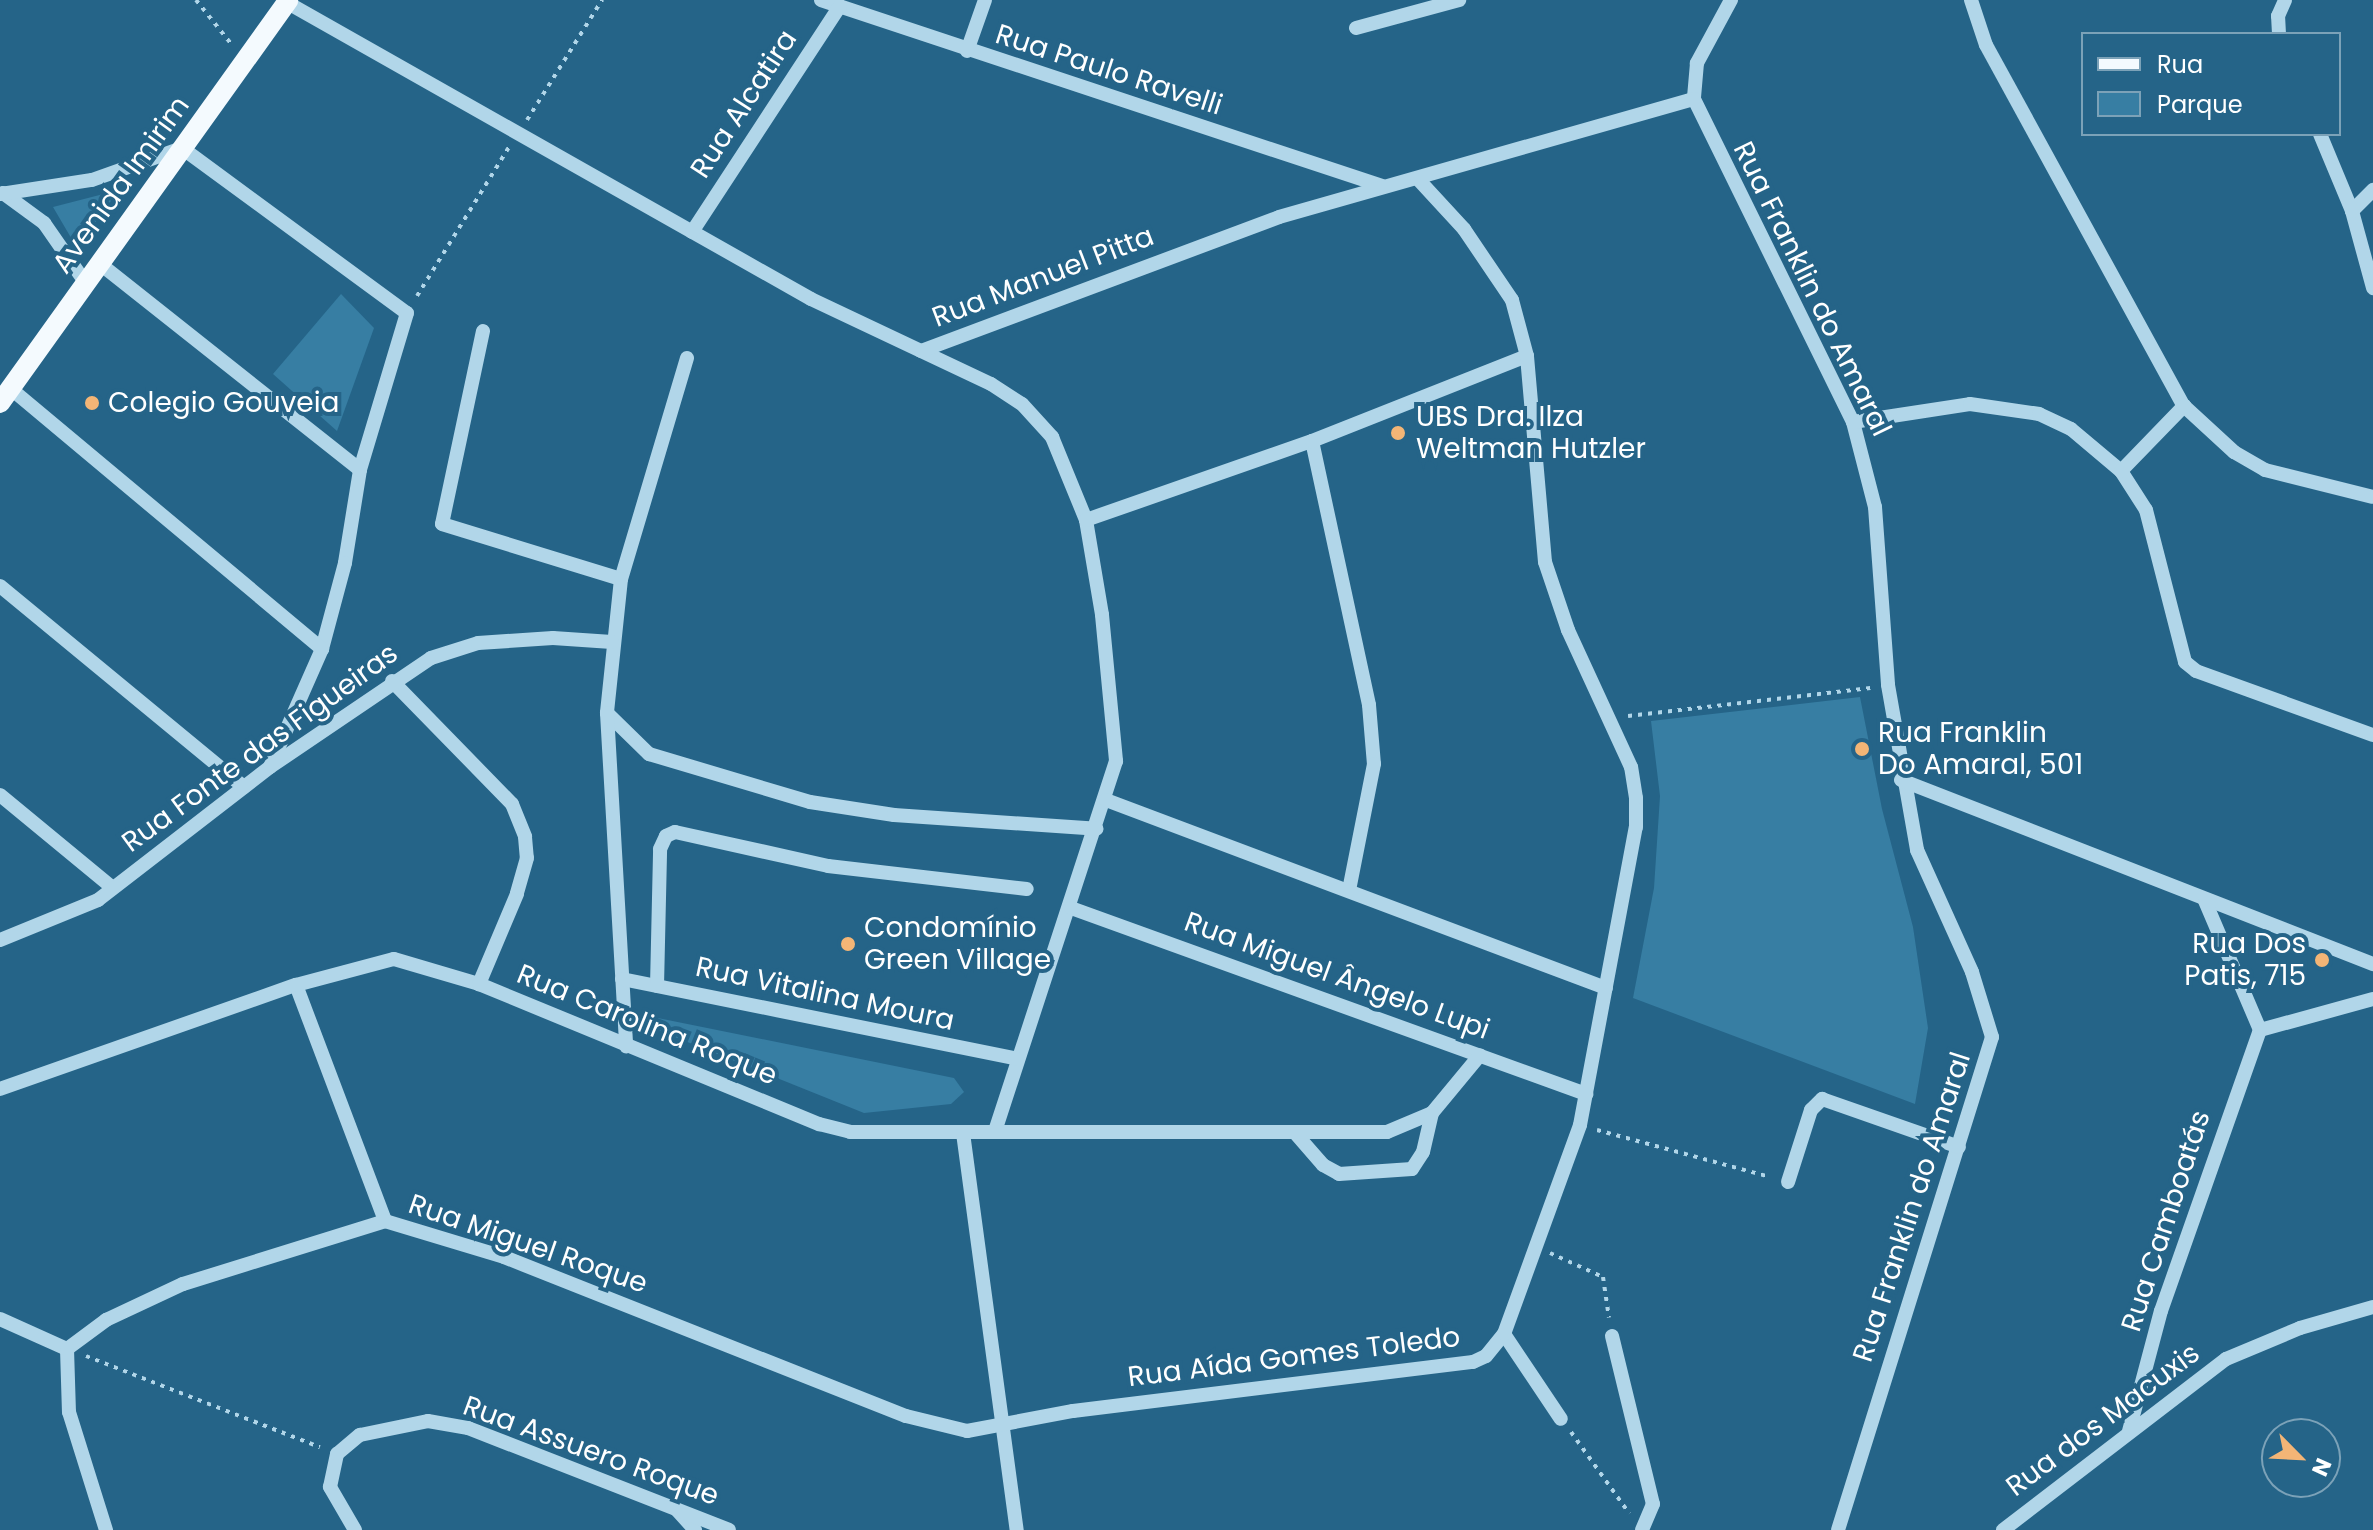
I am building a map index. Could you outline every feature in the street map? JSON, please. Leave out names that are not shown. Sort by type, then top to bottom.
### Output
[{"type":"main road","name":"Avenida Imirim","points":[[5,396],[287,1]]},
{"type":"street","name":"Rua Paulo Ravelli","points":[[821,0],[967,51],[1382,186]]},
{"type":"street","points":[[967,51],[985,0]]},
{"type":"street","points":[[1356,28],[1459,0]]},
{"type":"street","points":[[1694,99],[1697,63],[1731,0]]},
{"type":"street","points":[[1971,0],[1986,45],[2184,406],[2234,452],[2265,470],[2373,497]]},
{"type":"street","points":[[2278,32],[2285,0]]},
{"type":"street","name":"Rua Manuel Pitta","points":[[287,1],[517,135],[811,299],[921,351],[1279,217],[1694,99]]},
{"type":"street","name":"Rua Alcatira","points":[[692,232],[840,6]]},
{"type":"street","name":"Rua Franklin do Amaral","points":[[1694,99],[1853,422],[1875,507],[1888,685],[1901,780],[1917,850],[1991,1025],[1991,1052],[1838,1530]]},
{"type":"street","points":[[2321,136],[2370,257],[2373,288]]},
{"type":"street","points":[[2,193],[92,180],[182,148],[407,313],[360,470],[345,563],[322,649],[270,767]]},
{"type":"street","name":"Rua Aída Gomes Toledo","points":[[1003,1427],[1073,1411],[1473,1362],[1494,1349],[1504,1334],[1580,1125],[1636,827],[1631,767],[1612,718],[1568,630],[1545,562],[1527,356],[1512,300],[1496,272],[1417,178]]},
{"type":"street","points":[[2352,211],[2373,190]]},
{"type":"street","points":[[2,193],[44,223],[85,282]]},
{"type":"street","points":[[99,263],[360,470]]},
{"type":"street","points":[[483,331],[442,524],[621,579]]},
{"type":"street","points":[[921,351],[1022,404],[1052,437],[1086,520],[1116,738],[1106,800],[995,1131]]},
{"type":"street","points":[[1086,520],[1312,441],[1527,356]]},
{"type":"street","points":[[626,1046],[607,713],[612,642],[621,579],[687,358]]},
{"type":"street","points":[[5,396],[322,649]]},
{"type":"street","points":[[1853,422],[1970,404],[2005,406],[2039,414],[2071,429],[2121,471],[2146,510],[2185,662],[2196,671],[2373,735]]},
{"type":"street","points":[[2121,471],[2184,406]]},
{"type":"street","points":[[1312,441],[1371,719],[1374,764],[1369,810],[1349,890]]},
{"type":"street","points":[[0,586],[244,787]]},
{"type":"street","name":"Rua Fonte das Figueiras","points":[[0,940],[68,915],[113,888],[270,767],[392,681],[431,658],[478,643],[553,638],[612,642]]},
{"type":"street","points":[[392,681],[512,804],[525,837],[527,858],[517,894],[479,984]]},
{"type":"street","points":[[607,713],[649,754],[810,802],[894,815],[1097,829]]},
{"type":"street","points":[[1901,780],[2373,964]]},
{"type":"street","points":[[0,795],[113,888]]},
{"type":"street","points":[[1106,800],[1606,988]]},
{"type":"street","points":[[657,986],[660,849],[666,836],[675,832],[828,866],[1027,889]]},
{"type":"street","points":[[2205,901],[2260,1030],[2373,999]]},
{"type":"street","name":"Rua Miguel Ângelo Lupi","points":[[1071,908],[1586,1094]]},
{"type":"street","name":"Rua Carolina Roque","points":[[0,1089],[296,985],[394,959],[479,984],[819,1124],[882,1134],[995,1131],[1387,1132],[1432,1113]]},
{"type":"street","name":"Rua Vitalina Moura","points":[[622,979],[1017,1059]]},
{"type":"street","points":[[296,985],[385,1221]]},
{"type":"street","name":"Rua Camboatás","points":[[2129,1431],[2161,1311],[2260,1030]]},
{"type":"street","name":"Rua Carolina Roque","points":[[1296,1134],[1323,1165],[1339,1174],[1412,1169],[1423,1152],[1432,1113],[1480,1055]]},
{"type":"street","points":[[1788,1182],[1811,1110],[1822,1099],[1959,1147]]},
{"type":"street","points":[[963,1133],[1017,1530]]},
{"type":"street","name":"Rua Miguel Roque","points":[[67,1349],[106,1320],[183,1284],[385,1221],[504,1257],[906,1416],[967,1431],[1003,1427]]},
{"type":"street","name":"Rua dos Macuxis","points":[[2003,1530],[2226,1359],[2300,1328],[2373,1307]]},
{"type":"street","points":[[0,1319],[67,1349],[69,1412],[106,1530]]},
{"type":"street","points":[[1504,1334],[1561,1419]]},
{"type":"street","points":[[1612,1336],[1653,1504],[1636,1525]]},
{"type":"street","name":"Rua Assuero Roque","points":[[337,1454],[360,1435],[428,1421],[468,1428],[729,1530]]},
{"type":"street","points":[[337,1454],[330,1487],[355,1530]]},
{"type":"street","points":[[674,1507],[695,1530]]},
{"type":"path","points":[[196,0],[244,60]]},
{"type":"path","points":[[407,313],[602,0]]},
{"type":"path","points":[[1612,718],[1888,685]]},
{"type":"path","points":[[1580,1125],[1788,1182]]},
{"type":"path","points":[[1536,1246],[1603,1277],[1612,1336]]},
{"type":"path","points":[[67,1349],[337,1454]]},
{"type":"path","points":[[1561,1419],[1636,1525]]},
{"type":"green space","points":[[118,191],[77,248],[53,207]]},
{"type":"green space","points":[[341,294],[374,328],[337,431],[273,374]]},
{"type":"green space","points":[[1860,697],[1882,809],[1913,927],[1928,1028],[1915,1104],[1633,998],[1654,888],[1660,796],[1651,721]]},
{"type":"green space","points":[[638,1014],[954,1078],[964,1092],[951,1104],[864,1113],[640,1023]]},
{"type":"place","name":"Colegio Gouveia","points":[[92,403]]},
{"type":"place","name":"UBS Dra. Ilza Weltman Hutzler","points":[[1398,433]]},
{"type":"place","name":"Rua Franklin Do Amaral, 501","points":[[1862,749]]},
{"type":"place","name":"Condomínio Green Village","points":[[848,944]]},
{"type":"place","name":"Rua Dos Patis, 715","points":[[2322,960]]}]
